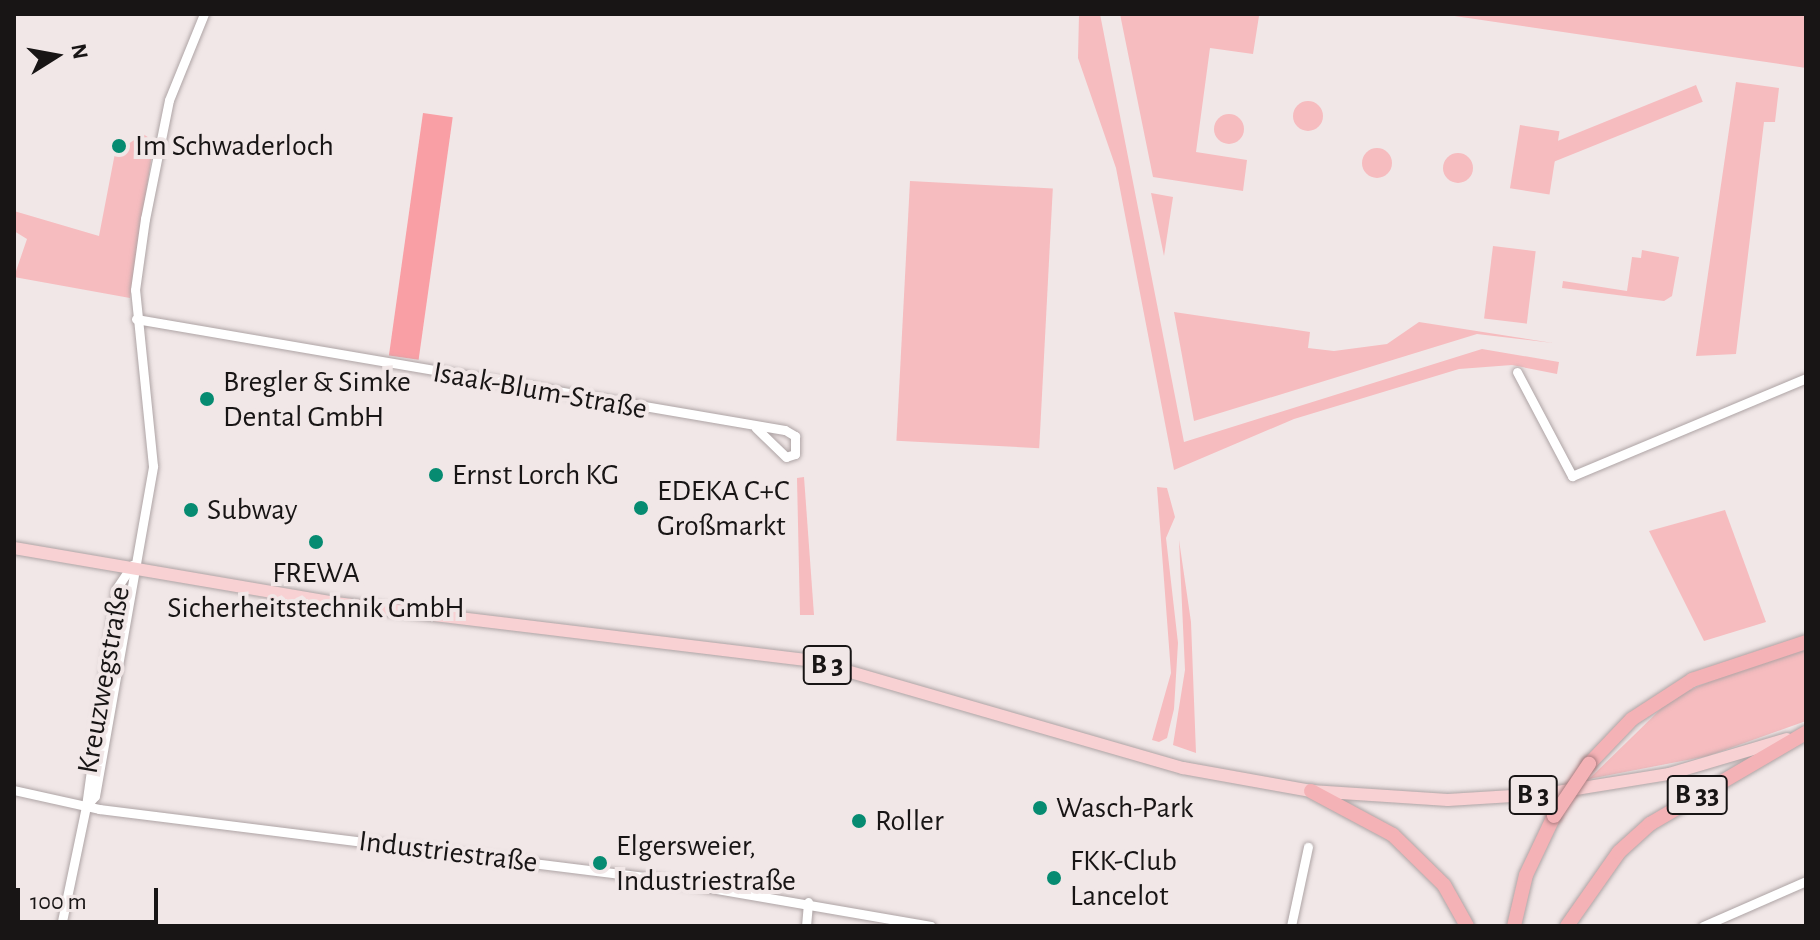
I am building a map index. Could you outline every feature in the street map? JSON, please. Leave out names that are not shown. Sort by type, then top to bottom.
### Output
[{"type":"highway","points":[[1514,926],[1526,875],[1554,816],[1589,764],[1632,719],[1692,680],[1806,642]]},
{"type":"highway","name":"B 33","points":[[1567,926],[1610,864],[1650,824],[1806,733]]},
{"type":"highway","points":[[1311,791],[1393,835],[1444,885],[1467,926]]},
{"type":"main road","name":"B 3","points":[[14,548],[132,565],[335,603],[812,661],[1192,770],[1311,791],[1448,800],[1545,794],[1669,774],[1806,733]]},
{"type":"street","points":[[132,565],[153,466],[136,319],[162,125],[180,60],[204,14]]},
{"type":"street","name":"Isaak-Blum-Straße","points":[[136,319],[756,428]]},
{"type":"street","points":[[1517,372],[1572,476],[1806,378]]},
{"type":"street","name":"Kreuzwegstraße","points":[[86,806],[95,796],[132,565]]},
{"type":"street","name":"Kreuzwegstraße","points":[[61,926],[86,806],[116,589],[132,565]]},
{"type":"street","name":"Industriestraße","points":[[14,790],[86,806],[808,902],[931,926]]},
{"type":"street","points":[[1291,926],[1308,847]]},
{"type":"street","points":[[1703,926],[1806,881]]},
{"type":"street","points":[[806,926],[808,902]]},
{"type":"shaded area","points":[[1079,14],[1100,14],[1184,442],[1482,349],[1559,362],[1557,374],[1512,365],[1459,369],[1294,419],[1174,470],[1116,168],[1078,58]]},
{"type":"shaded area","points":[[1120,14],[1259,16],[1253,54],[1210,48],[1196,152],[1247,160],[1243,191],[1153,177]]},
{"type":"shaded area","points":[[1441,14],[1806,14],[1806,68],[1739,58]]},
{"type":"shaded area","points":[[1736,82],[1779,88],[1775,122],[1764,122],[1736,354],[1696,356]]},
{"type":"shaded area","points":[[1696,85],[1703,102],[1551,163],[1544,146]]},
{"type":"shaded area","points":[[1308,101],[1319,105],[1323,116],[1319,127],[1308,131],[1297,127],[1293,116],[1297,105]]},
{"type":"shaded area","points":[[423,113],[453,117],[419,360],[389,356]]},
{"type":"shaded area","points":[[1229,114],[1240,118],[1244,129],[1240,140],[1229,144],[1218,140],[1214,129],[1218,118]]},
{"type":"shaded area","points":[[1520,125],[1560,131],[1549,194],[1510,188]]},
{"type":"shaded area","points":[[143,134],[154,141],[130,298],[14,277],[27,239],[14,231],[14,211],[99,236],[115,153]]},
{"type":"shaded area","points":[[1377,148],[1388,152],[1392,163],[1388,174],[1377,178],[1366,174],[1362,163],[1366,152]]},
{"type":"shaded area","points":[[1458,153],[1469,157],[1473,168],[1469,179],[1458,183],[1447,179],[1443,168],[1447,157]]},
{"type":"shaded area","points":[[910,181],[1053,188],[1039,448],[896,441]]},
{"type":"shaded area","points":[[1151,193],[1173,197],[1164,256]]},
{"type":"shaded area","points":[[1493,246],[1536,251],[1527,324],[1484,318]]},
{"type":"shaded area","points":[[1642,250],[1679,257],[1672,296],[1664,301],[1562,288],[1563,281],[1627,291],[1632,257],[1641,258]]},
{"type":"shaded area","points":[[1174,312],[1310,332],[1308,348],[1334,351],[1387,344],[1419,322],[1553,343],[1477,334],[1194,421]]},
{"type":"shaded area","points":[[804,477],[814,615],[800,615],[797,478]]},
{"type":"shaded area","points":[[1157,487],[1167,488],[1175,517],[1166,538],[1178,643],[1174,709],[1167,738],[1159,742],[1152,740],[1171,673]]},
{"type":"shaded area","points":[[1725,510],[1766,622],[1704,641],[1649,531]]},
{"type":"shaded area","points":[[1179,540],[1191,622],[1196,753],[1173,745],[1185,670]]},
{"type":"shaded area","points":[[1806,650],[1806,721],[1708,756],[1589,779],[1672,698],[1772,654]]},
{"type":"place","name":"Im Schwaderloch","points":[[119,146]]},
{"type":"place","name":"Bregler & Simke Dental GmbH","points":[[207,399]]},
{"type":"place","name":"Ernst Lorch KG","points":[[436,475]]},
{"type":"place","name":"EDEKA C+C Großmarkt","points":[[641,508]]},
{"type":"place","name":"Subway","points":[[191,510]]},
{"type":"place","name":"FREWA Sicherheitstechnik GmbH","points":[[316,542]]},
{"type":"place","name":"Wasch-Park","points":[[1040,808]]},
{"type":"place","name":"Roller","points":[[859,821]]},
{"type":"place","name":"Elgersweier, Industriestraße","points":[[600,863]]},
{"type":"place","name":"FKK-Club Lancelot","points":[[1054,878]]}]
